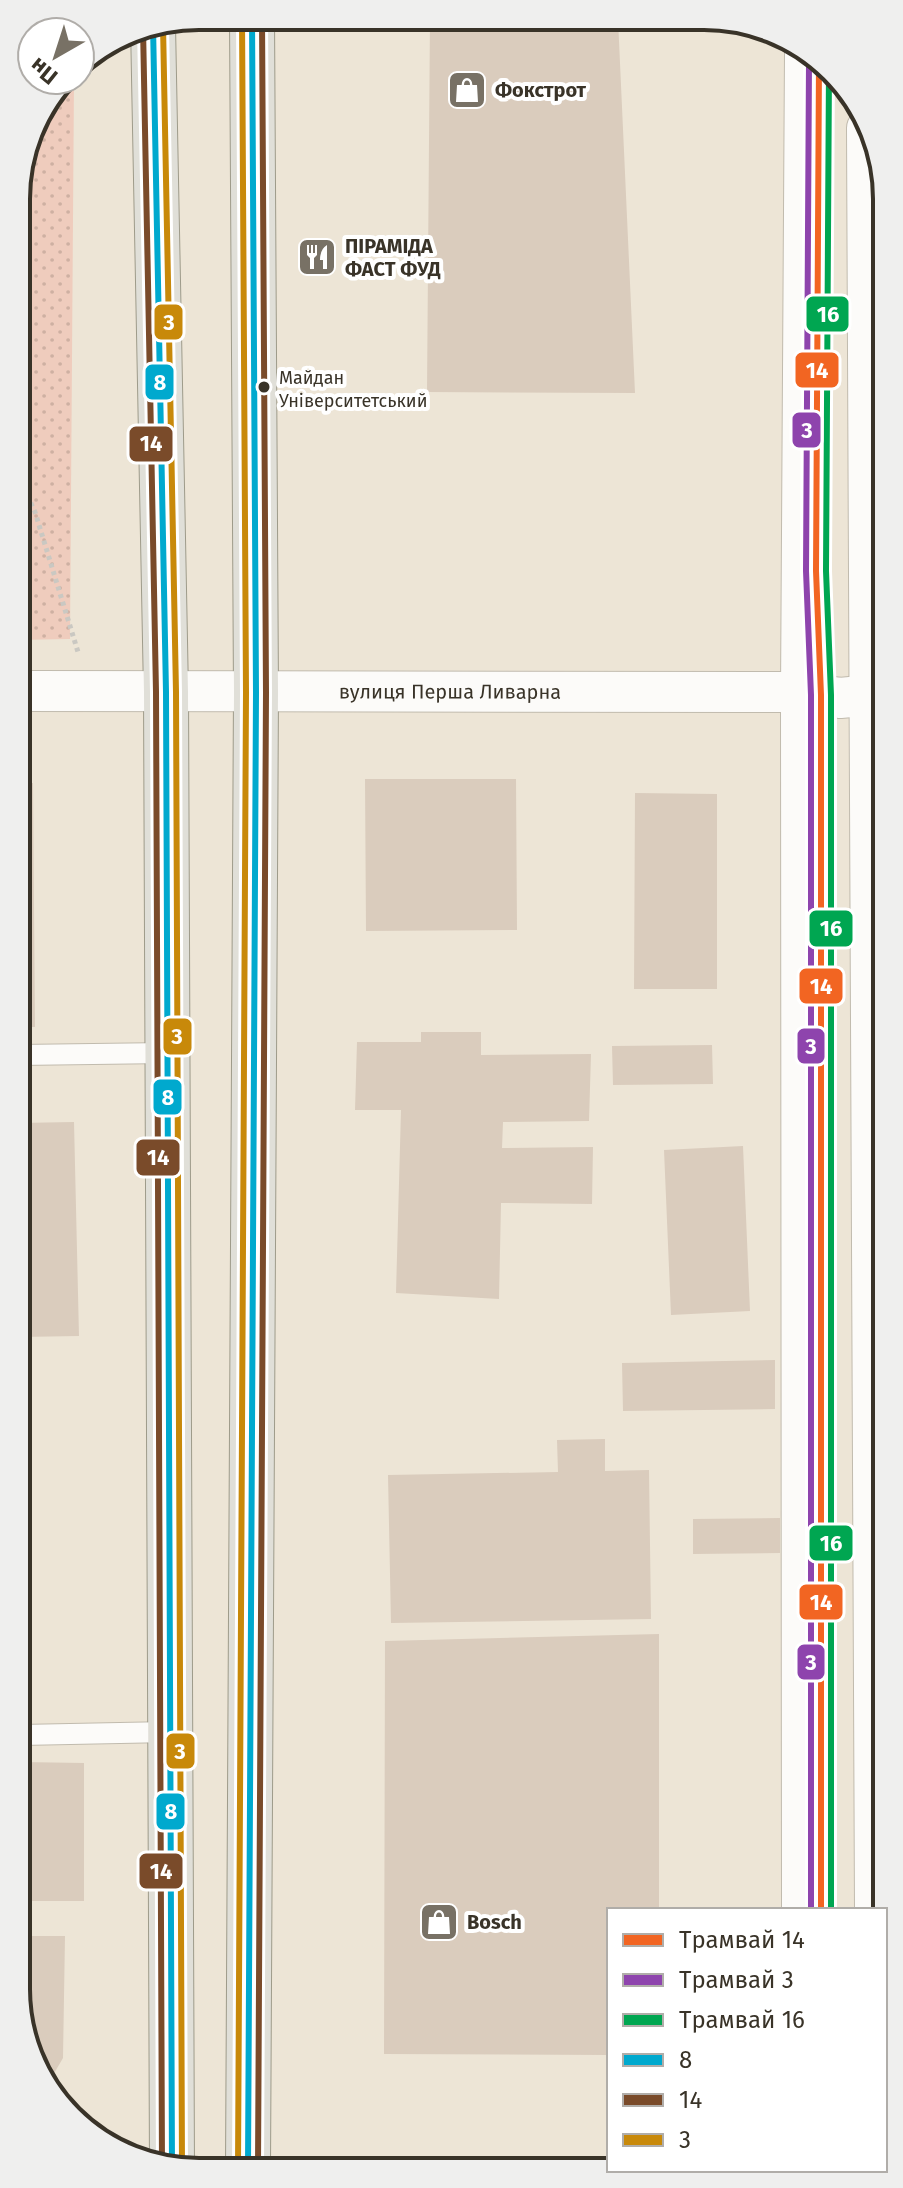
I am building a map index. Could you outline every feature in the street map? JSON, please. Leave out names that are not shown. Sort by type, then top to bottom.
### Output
[{"type":"main road","points":[[248,2158],[256,692],[252,30]]},
{"type":"main road","points":[[153,36],[166,692],[168,2155]]},
{"type":"street","points":[[802,1908],[801,692],[805,63]]},
{"type":"street","points":[[867,157],[873,552]]},
{"type":"street","name":"вулиця Перша Ливарна","points":[[30,691],[801,692],[840,698],[873,694]]},
{"type":"lane","points":[[30,1055],[167,1053]]},
{"type":"lane","points":[[30,1735],[169,1732]]},
{"type":"path","points":[[30,501],[90,692]]},
{"type":"shaded area","points":[[65,96],[74,96],[70,639],[30,640],[30,188],[36,155],[47,124]]},
{"type":"building","points":[[430,30],[618,30],[635,393],[427,392]]},
{"type":"building","points":[[365,779],[516,779],[517,930],[366,931]]},
{"type":"building","points":[[30,783],[33,783],[35,1027],[30,1027]]},
{"type":"building","points":[[635,793],[717,794],[717,989],[634,989]]},
{"type":"building","points":[[421,1032],[481,1032],[481,1055],[591,1054],[589,1121],[503,1122],[502,1148],[593,1147],[592,1204],[501,1203],[499,1299],[396,1293],[401,1110],[355,1110],[357,1042],[421,1042]]},
{"type":"building","points":[[712,1045],[713,1084],[613,1085],[612,1046]]},
{"type":"building","points":[[74,1122],[79,1336],[30,1337],[30,1123]]},
{"type":"building","points":[[743,1146],[750,1311],[671,1315],[664,1150]]},
{"type":"building","points":[[775,1360],[775,1409],[623,1411],[622,1363]]},
{"type":"building","points":[[605,1439],[605,1471],[649,1470],[651,1619],[391,1623],[388,1475],[558,1472],[557,1440]]},
{"type":"building","points":[[780,1518],[780,1553],[693,1554],[693,1519]]},
{"type":"building","points":[[659,1634],[659,1908],[607,1908],[607,2055],[384,2054],[385,1641]]},
{"type":"building","points":[[30,1762],[84,1763],[84,1901],[30,1901]]},
{"type":"building","points":[[30,1936],[65,1936],[63,2058],[53,2075],[36,2033],[31,2011]]},
{"type":"tram line","name":"3","points":[[809,67],[806,571],[811,695],[811,1908]]},
{"type":"tram line","name":"14","points":[[819,75],[816,571],[821,695],[821,1908]]},
{"type":"tram line","name":"16","points":[[829,85],[826,571],[831,695],[831,1908]]},
{"type":"transit line","name":"3","points":[[238,2158],[246,692],[242,30]]},
{"type":"transit line","name":"8","points":[[248,2158],[256,692],[252,30]]},
{"type":"transit line","name":"14","points":[[258,2158],[266,692],[262,30]]},
{"type":"transit line","name":"3","points":[[163,34],[176,692],[182,2157]]},
{"type":"transit line","name":"8","points":[[153,36],[166,692],[172,2156]]},
{"type":"transit line","name":"14","points":[[143,39],[156,692],[162,2154]]},
{"type":"place","name":"Фокстрот","points":[[467,90]]},
{"type":"place","name":"ПІРАМІДА ФАСТ ФУД","points":[[317,257]]},
{"type":"place","name":"Майдан Університетський","points":[[264,387]]},
{"type":"place","name":"Bosch","points":[[439,1922]]}]
